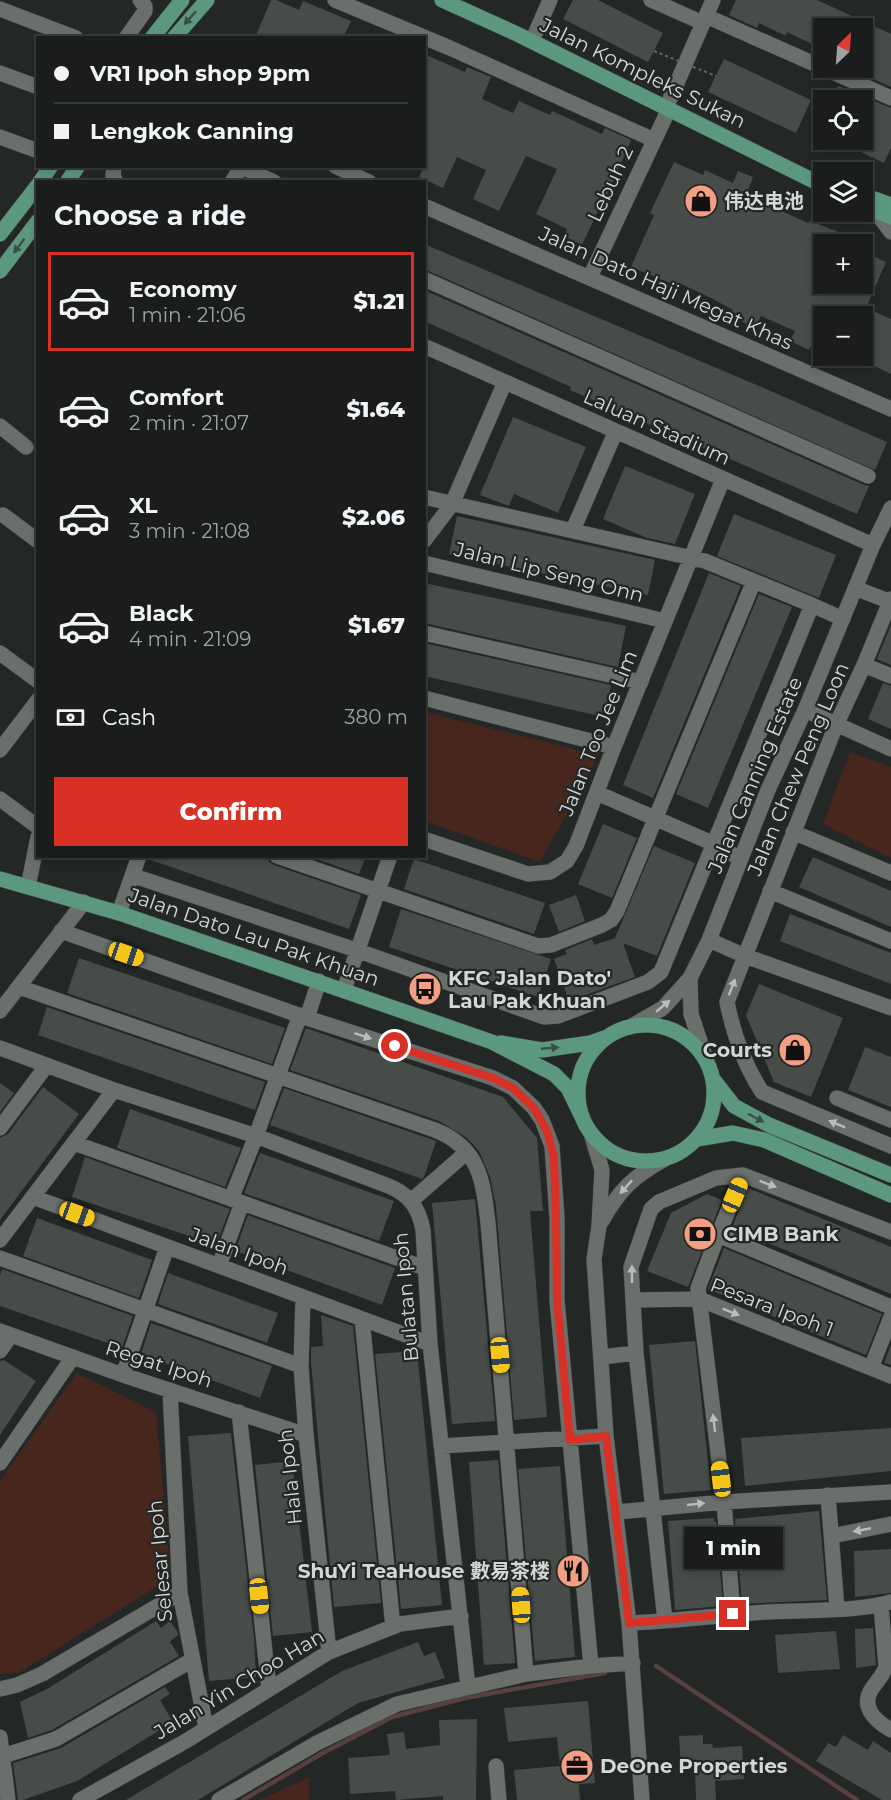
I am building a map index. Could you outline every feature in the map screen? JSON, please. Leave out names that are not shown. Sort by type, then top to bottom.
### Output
[{"type":"main road","points":[[154,36],[182,0]]},
{"type":"main road","points":[[176,36],[207,0]]},
{"type":"main road","name":"Jalan Kompleks Sukan","points":[[442,0],[813,170]]},
{"type":"main road","name":"Jalan Kompleks Sukan","points":[[466,0],[536,32],[813,180]]},
{"type":"main road","points":[[0,234],[36,187]]},
{"type":"main road","points":[[873,199],[891,205]]},
{"type":"main road","points":[[0,271],[36,224]]},
{"type":"main road","name":"Jalan Dato Lau Pak Khuan","points":[[0,879],[119,913],[492,1042],[554,1074],[568,1088],[583,1119]]},
{"type":"main road","points":[[713,1079],[714,1101],[708,1122],[697,1140],[682,1151],[665,1159],[644,1161],[624,1157],[606,1148],[591,1133],[583,1119],[578,1100],[579,1080],[586,1061],[597,1046],[613,1034],[630,1027],[652,1026],[674,1031],[693,1044],[706,1062],[713,1079],[734,1106],[769,1125],[891,1175]]},
{"type":"main road","name":"Jalan Dato Lau Pak Khuan","points":[[492,1042],[542,1050],[590,1043],[613,1034]]},
{"type":"main road","points":[[697,1140],[733,1133],[764,1140],[891,1195]]},
{"type":"street","points":[[127,36],[145,11],[145,6],[140,0]]},
{"type":"street","points":[[335,0],[421,36]]},
{"type":"street","points":[[536,32],[550,0]]},
{"type":"street","points":[[651,0],[705,20],[891,98]]},
{"type":"street","name":"Lebuh 2","points":[[590,277],[654,140],[713,0]]},
{"type":"street","points":[[0,9],[71,36]]},
{"type":"street","points":[[426,38],[654,140]]},
{"type":"street","points":[[0,73],[36,86]]},
{"type":"street","points":[[0,137],[36,150]]},
{"type":"street","points":[[243,168],[270,180]]},
{"type":"street","points":[[339,168],[365,180]]},
{"type":"street","name":"Jalan Dato Haji Megat Khas","points":[[426,207],[891,409]]},
{"type":"street","points":[[877,211],[891,232]]},
{"type":"street","points":[[426,280],[868,476]]},
{"type":"street","name":"Laluan Stadium","points":[[426,347],[615,433],[873,545]]},
{"type":"street","points":[[426,538],[452,504],[505,382]]},
{"type":"street","points":[[0,426],[26,447]]},
{"type":"street","points":[[573,530],[615,433]]},
{"type":"street","name":"Jalan Too Jee Lim","points":[[426,840],[528,874],[550,872],[559,868],[571,855],[723,479]]},
{"type":"street","points":[[426,498],[705,561],[843,619]]},
{"type":"street","name":"Jalan Canning Estate","points":[[706,1062],[691,1014],[690,978],[709,940],[768,790],[805,710],[873,545],[891,508]]},
{"type":"street","points":[[3,515],[36,540]]},
{"type":"street","name":"Jalan Lip Seng Onn","points":[[426,563],[665,621]]},
{"type":"street","points":[[283,858],[533,945],[547,946],[602,925],[615,916],[754,580]]},
{"type":"street","points":[[855,588],[891,601]]},
{"type":"street","name":"Jalan Chew Peng Loon","points":[[891,601],[836,725],[727,1002],[729,1015],[752,1077],[762,1092],[891,1146]]},
{"type":"street","points":[[134,876],[356,950],[549,1018],[648,982],[657,976],[663,967],[712,843],[812,605]]},
{"type":"street","points":[[426,633],[641,682]]},
{"type":"street","points":[[0,653],[36,680]]},
{"type":"street","points":[[864,665],[891,676]]},
{"type":"street","points":[[426,699],[614,747]]},
{"type":"street","points":[[0,750],[36,703]]},
{"type":"street","points":[[805,710],[891,749]]},
{"type":"street","points":[[597,793],[712,843],[741,859]]},
{"type":"street","points":[[0,799],[36,826]]},
{"type":"street","points":[[794,832],[891,873]]},
{"type":"street","points":[[28,887],[36,847]]},
{"type":"street","points":[[119,913],[138,858]]},
{"type":"street","points":[[344,990],[389,858]]},
{"type":"street","points":[[770,891],[891,941]]},
{"type":"street","points":[[0,1011],[84,902]]},
{"type":"street","points":[[61,932],[303,1016],[493,1078],[523,1096],[542,1120],[554,1158],[557,1300],[591,1666]]},
{"type":"street","points":[[709,940],[745,956],[891,1008]]},
{"type":"street","points":[[630,1027],[663,1008],[690,978]]},
{"type":"street","points":[[219,1266],[256,1136],[319,981]]},
{"type":"street","points":[[19,987],[447,1135],[467,1152],[476,1164],[483,1181],[488,1223],[526,1674]]},
{"type":"street","points":[[0,1048],[114,1090],[256,1136],[397,1189],[411,1201],[467,1152]]},
{"type":"street","points":[[0,1128],[47,1065]]},
{"type":"street","points":[[0,1240],[114,1090]]},
{"type":"street","points":[[837,1098],[891,1120]]},
{"type":"street","points":[[591,1133],[602,1170],[594,1259],[606,1436],[617,1512],[633,1663],[642,1800]]},
{"type":"street","points":[[74,1143],[425,1268]]},
{"type":"street","points":[[598,1226],[616,1198],[632,1179],[665,1159]]},
{"type":"street","points":[[733,1614],[724,1502],[698,1288],[743,1175]]},
{"type":"street","points":[[664,1621],[636,1353],[633,1300],[632,1261],[653,1206],[716,1178],[743,1175],[891,1232]]},
{"type":"street","name":"Jalan Ipoh","points":[[33,1197],[430,1344]]},
{"type":"street","name":"Bulatan Ipoh","points":[[411,1201],[421,1219],[430,1344],[468,1687]]},
{"type":"street","points":[[718,1235],[891,1307]]},
{"type":"street","points":[[123,1375],[147,1311],[167,1247]]},
{"type":"street","points":[[0,1258],[301,1366]]},
{"type":"street","name":"Hala Ipoh","points":[[303,1297],[301,1366],[306,1435],[329,1652]]},
{"type":"street","name":"Pesara Ipoh 1","points":[[633,1300],[699,1299],[891,1376]]},
{"type":"street","points":[[871,1368],[891,1317]]},
{"type":"street","points":[[362,1319],[393,1627]]},
{"type":"street","points":[[0,1351],[5,1333]]},
{"type":"street","name":"Regat Ipoh","points":[[5,1333],[123,1375],[306,1435]]},
{"type":"street","points":[[601,1357],[636,1353]]},
{"type":"street","points":[[0,1462],[72,1357]]},
{"type":"street","name":"Selesar Ipoh","points":[[170,1390],[180,1593],[206,1728]]},
{"type":"street","points":[[239,1412],[269,1689]]},
{"type":"street","points":[[442,1446],[570,1440],[606,1436]]},
{"type":"street","points":[[617,1512],[724,1502],[891,1492]]},
{"type":"street","points":[[828,1495],[837,1609]]},
{"type":"street","points":[[832,1536],[891,1524]]},
{"type":"street","points":[[0,1689],[17,1685],[42,1674],[180,1593]]},
{"type":"street","points":[[629,1623],[886,1604],[887,1672],[870,1691],[867,1701],[874,1719],[891,1730]]},
{"type":"street","name":"Jalan Yin Choo Han","points":[[80,1800],[186,1741],[329,1652],[393,1627],[461,1616]]},
{"type":"street","points":[[1,1756],[56,1739],[192,1660]]},
{"type":"street","points":[[219,1800],[317,1743],[397,1704],[526,1674],[633,1663]]},
{"type":"street","points":[[0,1737],[8,1800]]},
{"type":"street","points":[[496,1766],[499,1800]]},
{"type":"path","points":[[654,51],[716,76]]},
{"type":"shaded area","points":[[426,712],[599,755],[540,862],[426,821]]},
{"type":"shaded area","points":[[850,752],[891,767],[891,858],[823,824]]},
{"type":"shaded area","points":[[77,1373],[156,1412],[171,1578],[18,1673],[0,1674],[0,1481]]},
{"type":"shaded area","points":[[309,1777],[309,1800],[260,1800]]},
{"type":"building","points":[[271,0],[299,10],[303,1],[351,21],[344,36],[256,36]]},
{"type":"building","points":[[573,0],[598,0],[663,33],[648,62],[563,19]]},
{"type":"building","points":[[736,0],[817,0],[856,18],[813,18],[813,45],[787,32],[786,36],[759,23],[757,28],[729,15]]},
{"type":"building","points":[[873,26],[891,34],[891,87],[871,78],[874,72]]},
{"type":"building","points":[[426,55],[465,72],[467,67],[491,77],[482,99],[513,113],[519,101],[550,115],[552,111],[602,134],[605,128],[631,140],[582,245],[564,236],[567,229],[536,214],[557,169],[526,156],[499,211],[473,199],[486,170],[457,157],[443,188],[419,177],[423,168],[426,168]]},
{"type":"building","points":[[724,59],[811,100],[796,133],[708,92]]},
{"type":"building","points":[[838,86],[848,90],[836,90]]},
{"type":"building","points":[[873,101],[891,108],[891,148],[884,163],[859,151],[873,150]]},
{"type":"building","points":[[674,162],[703,175],[705,170],[733,183],[738,171],[753,177],[748,196],[808,223],[810,221],[844,234],[813,234],[813,294],[872,294],[867,306],[813,306],[813,341],[809,350],[790,341],[795,331],[761,316],[755,328],[731,316],[733,310],[711,298],[679,283],[677,286],[631,267],[654,215],[650,213]]},
{"type":"building","points":[[426,245],[887,442],[875,470],[426,270]]},
{"type":"building","points":[[873,256],[886,262],[873,292]]},
{"type":"building","points":[[426,291],[869,486],[857,514],[570,390],[571,387],[426,322]]},
{"type":"building","points":[[873,311],[891,319],[891,374],[873,365]]},
{"type":"building","points":[[513,417],[586,447],[558,513],[514,494],[509,506],[480,495]]},
{"type":"building","points":[[625,466],[695,494],[675,544],[647,538],[603,519]]},
{"type":"building","points":[[734,514],[836,555],[819,598],[717,556]]},
{"type":"building","points":[[457,516],[655,560],[648,595],[449,554]]},
{"type":"building","points":[[709,573],[741,586],[653,798],[623,785]]},
{"type":"building","points":[[426,583],[626,626],[618,667],[426,623]]},
{"type":"building","points":[[759,594],[792,607],[708,808],[676,794]]},
{"type":"building","points":[[891,625],[891,665],[877,659]]},
{"type":"building","points":[[426,643],[611,685],[604,717],[426,676]]},
{"type":"building","points":[[883,683],[891,686],[891,729],[868,719]]},
{"type":"building","points":[[603,824],[637,838],[612,898],[578,884]]},
{"type":"building","points":[[654,846],[695,863],[657,956],[623,943],[635,977],[569,1001],[554,959],[567,954],[565,950],[592,939],[594,945],[615,938]]},
{"type":"building","points":[[813,857],[891,891],[891,927],[799,887]]},
{"type":"building","points":[[268,858],[274,865],[361,895],[349,929],[148,859]]},
{"type":"building","points":[[314,858],[365,858],[359,874]]},
{"type":"building","points":[[414,859],[545,903],[534,934],[404,889]]},
{"type":"building","points":[[576,895],[585,921],[559,932],[549,905]]},
{"type":"building","points":[[401,909],[551,959],[538,997],[389,947]]},
{"type":"building","points":[[790,914],[891,953],[891,984],[780,941]]},
{"type":"building","points":[[79,958],[285,1028],[272,1064],[67,993]]},
{"type":"building","name":"Courts","points":[[759,984],[843,1018],[811,1097],[774,1082],[746,1015]]},
{"type":"building","points":[[47,1007],[265,1082],[255,1110],[38,1035]]},
{"type":"building","points":[[306,1028],[503,1097],[537,1138],[543,1211],[530,1211],[547,1417],[514,1420],[496,1206],[490,1177],[479,1151],[467,1138],[439,1121],[290,1070]]},
{"type":"building","points":[[865,1047],[891,1057],[891,1107],[848,1090]]},
{"type":"building","points":[[0,1083],[14,1093],[0,1112]]},
{"type":"building","points":[[43,1087],[79,1114],[0,1220],[0,1138],[8,1134]]},
{"type":"building","points":[[284,1088],[436,1141],[424,1177],[422,1179],[270,1125]]},
{"type":"building","points":[[130,1109],[241,1148],[225,1187],[117,1148]]},
{"type":"building","points":[[260,1153],[394,1201],[379,1241],[244,1193]]},
{"type":"building","points":[[85,1157],[230,1209],[216,1245],[72,1197]]},
{"type":"building","points":[[748,1188],[891,1247],[891,1294],[766,1242],[765,1244],[731,1230]]},
{"type":"building","points":[[707,1194],[722,1200],[688,1287],[647,1271],[671,1213]]},
{"type":"building","points":[[475,1199],[495,1421],[452,1424],[432,1203]]},
{"type":"building","points":[[248,1215],[395,1268],[382,1305],[235,1251]]},
{"type":"building","points":[[37,1218],[152,1260],[139,1298],[23,1256]]},
{"type":"building","points":[[724,1248],[882,1314],[866,1355],[708,1289]]},
{"type":"building","points":[[2,1269],[133,1316],[122,1348],[0,1306]]},
{"type":"building","points":[[168,1273],[278,1313],[267,1343],[158,1304]]},
{"type":"building","points":[[321,1315],[353,1326],[381,1603],[334,1607],[311,1362],[311,1347],[323,1346]]},
{"type":"building","points":[[151,1323],[272,1366],[260,1398],[141,1354]]},
{"type":"building","points":[[695,1341],[711,1490],[664,1494],[649,1345]]},
{"type":"building","points":[[891,1344],[891,1365],[884,1363]]},
{"type":"building","points":[[417,1351],[442,1605],[401,1609],[375,1354]]},
{"type":"building","points":[[4,1360],[36,1381],[0,1435],[0,1361]]},
{"type":"building","points":[[891,1428],[891,1471],[745,1486],[741,1438]]},
{"type":"building","points":[[231,1433],[254,1638],[256,1677],[209,1681],[188,1436]]},
{"type":"building","points":[[498,1460],[515,1663],[484,1665],[469,1462]]},
{"type":"building","points":[[292,1461],[312,1632],[273,1636],[255,1465]]},
{"type":"building","points":[[560,1466],[575,1657],[535,1661],[518,1469]]},
{"type":"building","points":[[819,1511],[827,1600],[742,1604],[735,1519]]},
{"type":"building","points":[[714,1518],[723,1606],[675,1610],[668,1521]]},
{"type":"building","points":[[891,1549],[891,1593],[855,1597],[854,1551]]},
{"type":"building","points":[[156,1621],[161,1628],[170,1621],[177,1631],[178,1635],[170,1642],[179,1656],[52,1730],[28,1738],[20,1702],[47,1689]]},
{"type":"building","points":[[873,1628],[876,1665],[856,1668],[855,1629]]},
{"type":"building","points":[[836,1631],[840,1669],[778,1673],[775,1635]]},
{"type":"building","points":[[418,1642],[424,1656],[435,1652],[445,1678],[358,1703],[198,1800],[126,1800],[342,1671]]},
{"type":"building","points":[[165,1687],[170,1694],[160,1700],[173,1722],[77,1781],[18,1800],[13,1763],[61,1748]]},
{"type":"building","points":[[588,1701],[595,1783],[579,1784],[580,1800],[517,1800],[514,1770],[560,1766],[557,1737],[508,1742],[504,1708]]},
{"type":"building","points":[[477,1719],[476,1800],[443,1800],[443,1796],[396,1800],[395,1791],[350,1794],[348,1758],[390,1755],[387,1734],[404,1732],[406,1749],[440,1745],[439,1720]]},
{"type":"building","points":[[703,1735],[703,1744],[712,1744],[713,1748],[742,1746],[744,1779],[715,1781],[716,1800],[696,1800],[695,1767],[681,1768],[679,1736]]},
{"type":"building","points":[[843,1735],[868,1750],[873,1741],[891,1753],[891,1800],[882,1800],[816,1761],[828,1743],[836,1747]]},
{"type":"waterway","points":[[656,1666],[857,1800]]},
{"type":"waterway","points":[[243,1800],[321,1754],[392,1717],[465,1698],[605,1673]]},
{"type":"place","name":"伟达电池","points":[[701,201]]},
{"type":"place","name":"KFC Jalan Dato' Lau Pak Khuan","points":[[425,989]]},
{"type":"place","name":"Courts","points":[[795,1050]]},
{"type":"place","name":"CIMB Bank","points":[[700,1234]]},
{"type":"place","name":"ShuYi TeaHouse 數易茶楼","points":[[573,1571]]},
{"type":"place","name":"DeOne Properties","points":[[577,1766]]},
{"type":"route","points":[[395,1046],[493,1078],[513,1088],[534,1108],[547,1131],[554,1158],[557,1300],[570,1440],[606,1436],[629,1623],[733,1614]]}]
